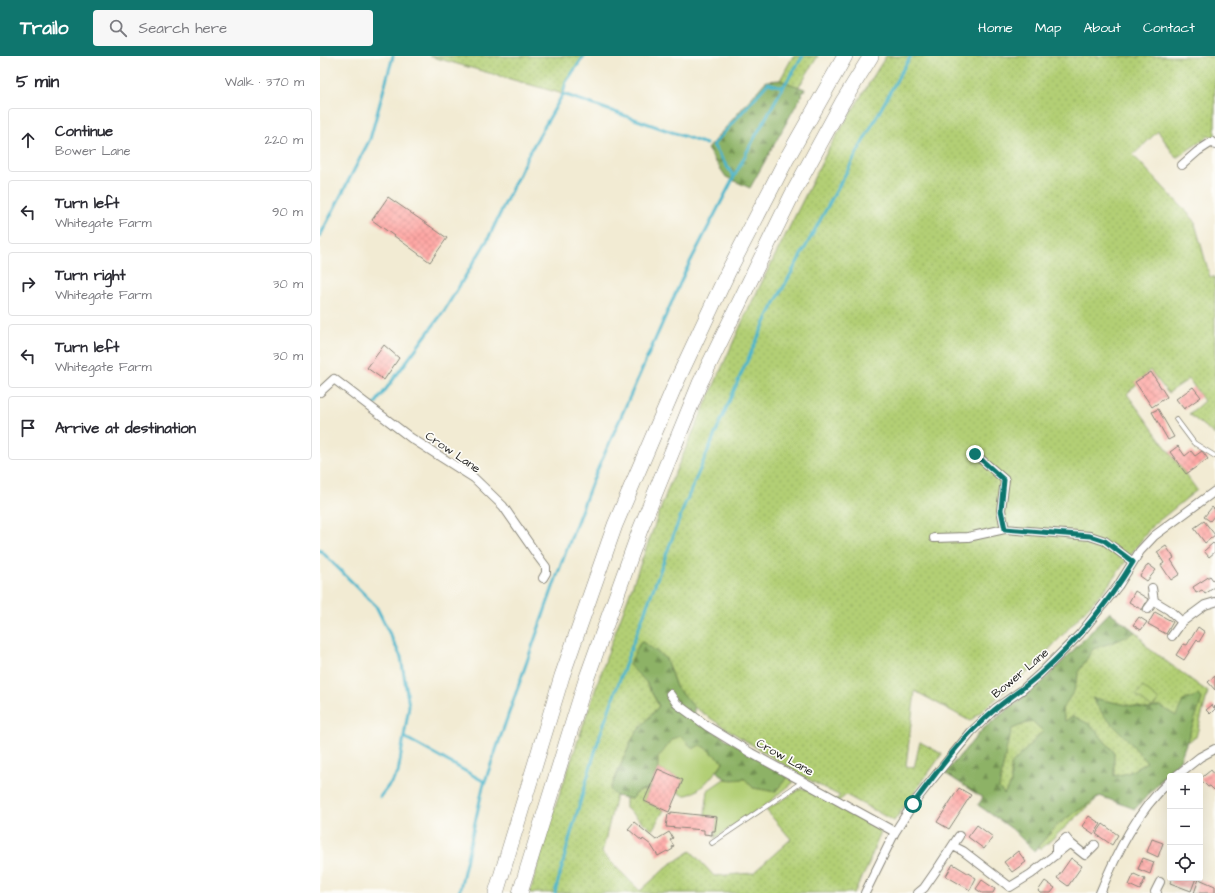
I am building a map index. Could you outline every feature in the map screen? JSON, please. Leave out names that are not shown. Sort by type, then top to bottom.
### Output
[{"type":"highway","points":[[496,893],[562,676],[615,525],[675,385],[728,272],[786,160],[845,56]]},
{"type":"highway","points":[[520,893],[586,680],[640,530],[700,383],[792,195],[842,103],[871,56]]},
{"type":"street","points":[[1182,165],[1198,151],[1212,142],[1215,145]]},
{"type":"street","name":"Crow Lane","points":[[320,392],[334,379],[411,438],[474,478],[503,506],[546,566],[546,573],[543,578]]},
{"type":"street","points":[[975,454],[1004,480],[1001,510],[1005,529]]},
{"type":"street","name":"Bower Lane","points":[[865,893],[895,832],[913,804],[971,732],[996,708],[1022,690],[1041,673],[1080,634],[1118,586],[1140,551],[1154,536],[1215,491]]},
{"type":"street","points":[[934,538],[968,538],[1005,529],[1090,536],[1105,541],[1133,562]]},
{"type":"street","points":[[1148,609],[1154,601],[1152,588]]},
{"type":"street","points":[[1154,601],[1169,610],[1182,622]]},
{"type":"street","points":[[1172,636],[1182,622],[1205,605],[1215,602]]},
{"type":"street","name":"Crow Lane","points":[[670,694],[677,704],[707,726],[751,753],[895,832]]},
{"type":"street","points":[[1180,773],[1200,757],[1215,749]]},
{"type":"street","points":[[1100,893],[1122,845],[1140,815],[1167,784]]},
{"type":"street","points":[[918,893],[924,888],[959,836]]},
{"type":"street","points":[[953,846],[963,851],[1011,890],[1056,855],[1056,846],[1066,838],[1085,855],[1095,845]]},
{"type":"street","points":[[1156,893],[1160,882]]},
{"type":"lane","points":[[1176,419],[1194,443],[1215,456]]},
{"type":"lane","points":[[712,843],[803,781]]},
{"type":"green space","points":[[429,56],[583,56],[566,82],[563,94]]},
{"type":"green space","points":[[793,56],[818,56],[798,88],[780,80]]},
{"type":"green space","points":[[886,56],[1215,56],[1215,140],[1210,135],[1176,158],[1158,131],[1133,155],[1194,220],[1210,277],[1215,277],[1215,435],[1189,414],[1204,401],[1189,379],[1168,393],[1150,370],[1127,394],[1197,490],[1151,527],[1106,588],[1030,670],[970,721],[915,691],[906,766],[914,768],[920,742],[942,754],[894,821],[846,795],[835,804],[881,831],[867,868],[854,893],[530,893],[548,828],[611,644],[669,486],[744,318],[829,148]],"holes":[[[666,659],[676,687],[694,707],[722,726],[805,778],[840,796],[832,803],[809,789],[800,789],[766,810],[791,839],[753,873],[714,876],[691,851],[669,865],[640,891],[602,853],[616,796],[610,790],[634,735],[659,706],[646,682],[629,665]]]},
{"type":"green space","points":[[780,80],[805,89],[750,188],[726,177],[707,149],[766,81]]},
{"type":"green space","points":[[1110,612],[1138,634],[1148,648],[1208,692],[1196,737],[1143,765],[1129,782],[1118,801],[1100,796],[1041,849],[978,805],[983,798],[945,773],[983,729],[1044,681]]},
{"type":"green space","points":[[1110,612],[1135,632],[1119,640],[1093,649],[1079,671],[1074,691],[1062,709],[1065,721],[1073,716],[1091,725],[1114,752],[1114,776],[1128,773],[1147,762],[1104,716],[1092,698],[1148,709],[1160,706],[1176,716],[1183,701],[1198,695],[1202,699],[1180,760],[1135,809],[1100,796],[1058,824],[1034,851],[1011,828],[978,805],[983,798],[945,773],[983,729],[1044,681]],"holes":[[[1032,721],[1043,731],[1011,765],[1011,784],[1004,794],[999,788],[1007,746],[1012,729]]]},
{"type":"green space","points":[[641,641],[666,659],[676,687],[694,707],[694,719],[788,777],[775,792],[753,788],[745,779],[727,779],[717,772],[723,762],[694,749],[658,758],[658,769],[649,789],[638,791],[632,799],[616,796],[610,790],[634,735],[659,706],[646,682],[629,665]]},
{"type":"green space","points":[[1143,687],[1159,700],[1152,708],[1136,695]]},
{"type":"green space","points":[[681,736],[693,749],[700,745],[723,762],[706,783],[688,795],[683,795],[678,792],[683,780],[658,769],[658,758],[673,739]]},
{"type":"green space","points":[[788,777],[794,782],[763,807],[715,838],[717,817],[705,815],[708,790],[724,779],[745,779],[753,788],[775,792]]},
{"type":"green space","points":[[649,789],[644,801],[664,810],[652,830],[626,808],[626,798],[632,799],[638,791]]},
{"type":"building","points":[[388,197],[447,238],[430,262],[372,220]]},
{"type":"building","points":[[384,345],[399,358],[384,380],[367,368]]},
{"type":"building","points":[[1151,372],[1167,397],[1152,407],[1135,382]]},
{"type":"building","points":[[1193,387],[1201,397],[1184,409],[1176,399]]},
{"type":"building","points":[[1158,409],[1174,437],[1168,440],[1152,412]]},
{"type":"building","points":[[1178,446],[1185,456],[1191,451],[1195,456],[1202,451],[1208,459],[1186,474],[1170,452]]},
{"type":"building","points":[[1212,507],[1215,510],[1215,515],[1210,521],[1204,517]]},
{"type":"building","points":[[1204,521],[1215,535],[1205,543],[1194,528]]},
{"type":"building","points":[[1213,543],[1215,545],[1215,552],[1209,557],[1204,551]]},
{"type":"building","points":[[1166,546],[1174,558],[1171,560],[1180,574],[1171,580],[1161,565],[1164,563],[1157,552]]},
{"type":"building","points":[[1148,564],[1156,570],[1147,581],[1140,576]]},
{"type":"building","points":[[1210,576],[1213,580],[1215,579],[1215,587],[1205,594],[1202,590],[1196,593],[1193,587]]},
{"type":"building","points":[[1135,591],[1148,599],[1142,610],[1129,602]]},
{"type":"building","points":[[1155,612],[1173,622],[1166,634],[1148,624]]},
{"type":"building","points":[[1139,617],[1147,622],[1141,630],[1133,625]]},
{"type":"building","points":[[1198,627],[1205,632],[1199,642],[1197,640],[1184,660],[1176,655],[1183,644],[1187,645]]},
{"type":"building","points":[[1215,676],[1215,690],[1208,682]]},
{"type":"building","points":[[1212,705],[1214,708],[1215,706],[1215,709],[1210,714],[1206,710]]},
{"type":"building","points":[[658,769],[683,780],[669,812],[644,801]]},
{"type":"building","points":[[1211,770],[1215,775],[1214,790],[1203,782],[1203,777]]},
{"type":"building","points":[[959,788],[971,795],[949,829],[937,822]]},
{"type":"building","points":[[671,812],[717,817],[715,831],[712,831],[712,835],[704,834],[704,830],[666,827],[668,814],[671,815]]},
{"type":"building","points":[[1089,816],[1101,824],[1094,834],[1082,826]]},
{"type":"building","points":[[634,822],[656,840],[669,832],[673,838],[670,840],[674,846],[672,847],[673,849],[658,856],[651,845],[643,839],[642,841],[628,829]]},
{"type":"building","points":[[1103,824],[1118,835],[1112,845],[1096,834]]},
{"type":"building","points":[[977,825],[993,837],[984,849],[968,837]]},
{"type":"building","points":[[1152,839],[1163,843],[1158,857],[1147,852]]},
{"type":"building","points":[[1018,851],[1026,862],[1012,872],[1004,862]]},
{"type":"building","points":[[1071,858],[1082,866],[1068,886],[1057,878]]},
{"type":"building","points":[[1143,858],[1154,862],[1150,874],[1138,869]]},
{"type":"building","points":[[953,864],[976,878],[970,890],[946,876]]},
{"type":"building","points":[[1134,874],[1145,879],[1140,890],[1129,885]]},
{"type":"building","points":[[982,880],[995,889],[993,893],[982,893],[976,889]]},
{"type":"building","points":[[1045,881],[1055,888],[1051,893],[1040,893],[1038,891]]},
{"type":"building","points":[[1171,881],[1195,881],[1191,891],[1170,883]]},
{"type":"building","points":[[1198,881],[1203,881],[1215,886],[1215,893],[1194,893]]},
{"type":"waterway","points":[[320,236],[370,139],[393,56]]},
{"type":"waterway","points":[[372,408],[444,311],[488,239],[528,155],[563,94],[566,82],[584,56]]},
{"type":"waterway","points":[[459,893],[483,787],[559,570],[592,482],[685,272],[750,146],[783,87],[803,56]]},
{"type":"waterway","points":[[555,893],[600,735],[685,504],[741,374],[770,312],[911,56]]},
{"type":"waterway","points":[[734,177],[713,145],[768,83],[783,87]]},
{"type":"waterway","points":[[563,94],[706,144]]},
{"type":"waterway","points":[[320,550],[376,606],[401,657],[409,706],[398,773],[380,797]]},
{"type":"waterway","points":[[404,737],[485,782]]},
{"type":"route","points":[[913,804],[952,754],[981,721],[996,708],[1022,690],[1080,634],[1102,608],[1133,562],[1105,541],[1090,536],[1005,529],[1001,510],[1004,480],[975,454]]}]
